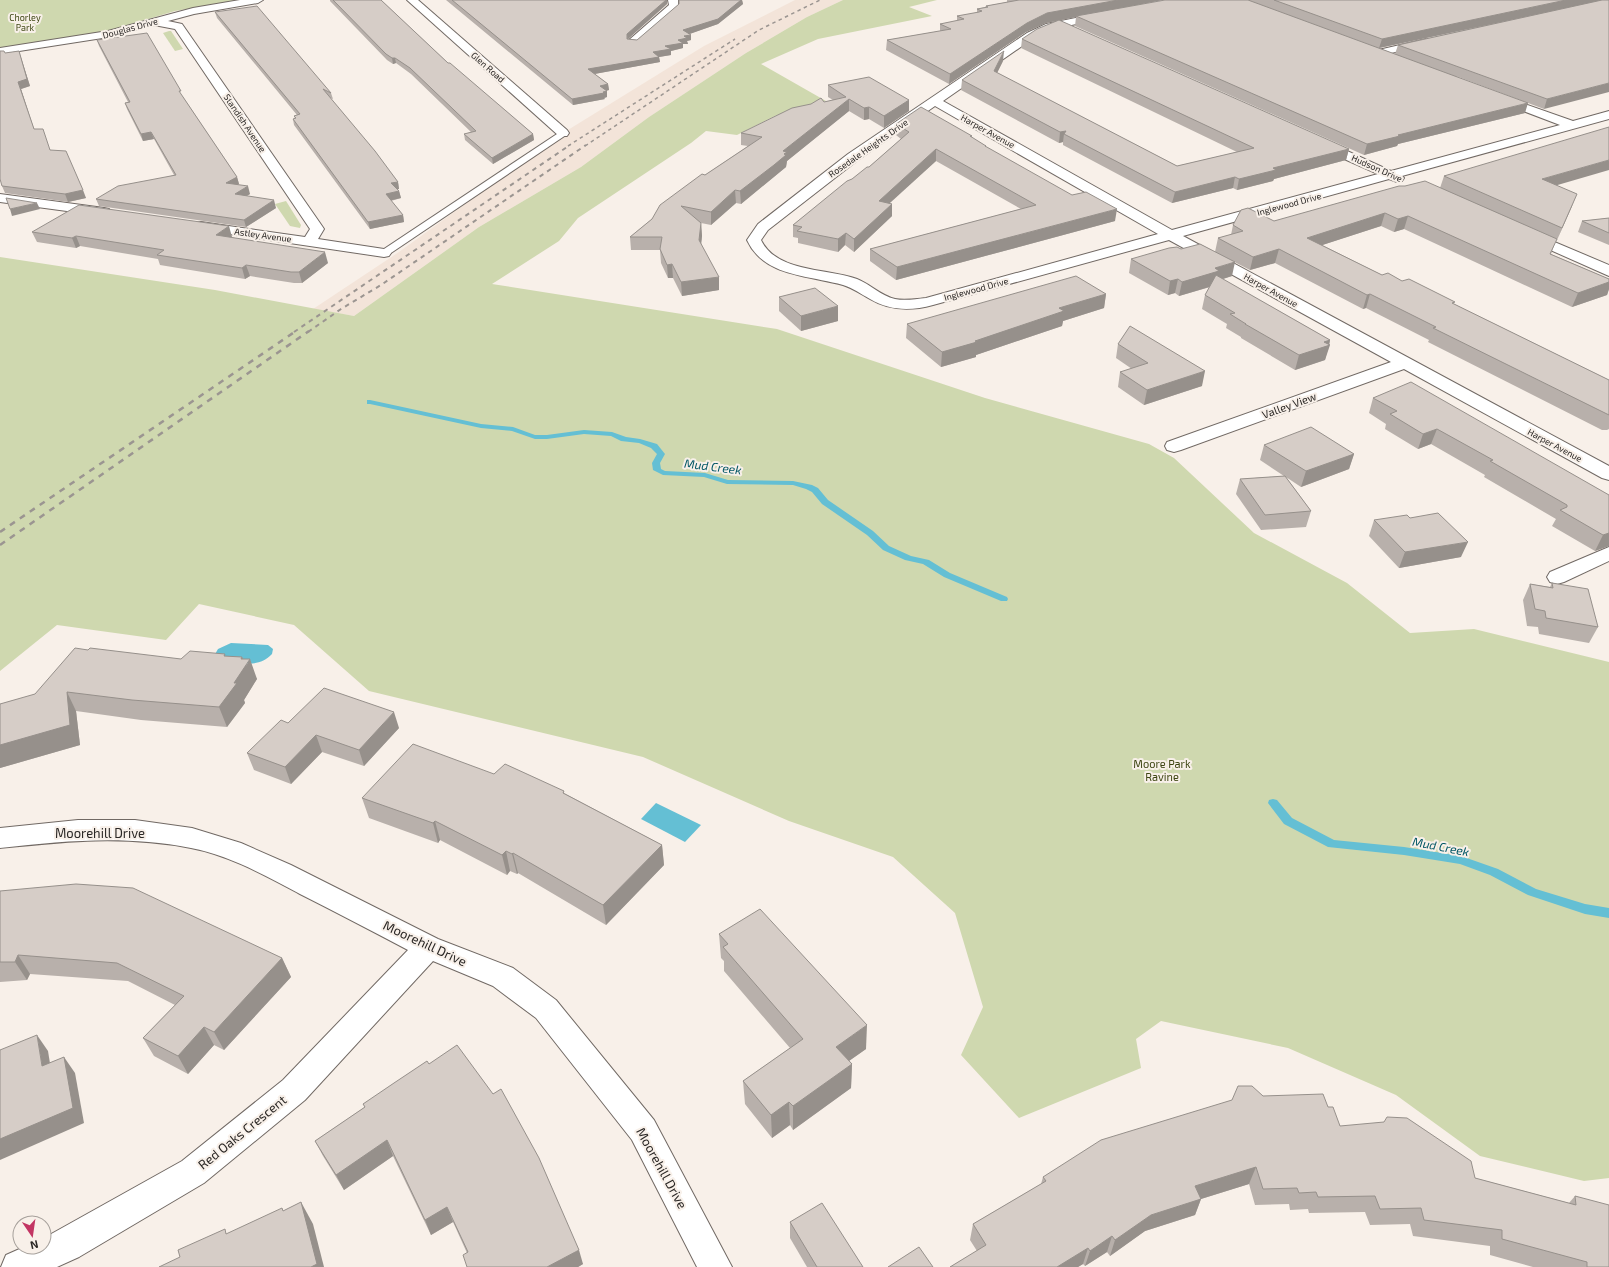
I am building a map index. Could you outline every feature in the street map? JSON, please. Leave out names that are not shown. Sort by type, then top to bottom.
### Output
[{"type":"street","name":"Douglas Drive","points":[[0,51],[96,37],[192,11],[258,0]]},
{"type":"street","name":"Glen Road","points":[[412,0],[563,133]]},
{"type":"street","points":[[633,42],[674,6],[673,0]]},
{"type":"street","name":"Rosedale Heights Drive","points":[[898,304],[884,300],[851,282],[805,272],[775,262],[758,251],[754,240],[763,227],[847,162],[1031,35],[1058,24],[1118,13]]},
{"type":"street","name":"Standish Avenue","points":[[154,22],[178,26],[318,229],[310,241]]},
{"type":"street","points":[[1058,24],[1078,34]]},
{"type":"street","points":[[1397,60],[1374,52],[1435,40]]},
{"type":"street","points":[[1487,93],[1572,125]]},
{"type":"street","name":"Harper Avenue","points":[[934,101],[1172,236],[1609,474]]},
{"type":"street","name":"Inglewood Drive","points":[[898,304],[928,302],[1609,115]]},
{"type":"street","name":"Hudson Drive","points":[[1306,137],[1406,182]]},
{"type":"street","points":[[0,198],[118,214]]},
{"type":"street","name":"Astley Avenue","points":[[188,224],[384,253]]},
{"type":"street","points":[[1515,230],[1609,271]]},
{"type":"street","name":"Valley View","points":[[1174,446],[1405,364]]},
{"type":"street","points":[[1557,577],[1609,553]]},
{"type":"street","name":"Moorehill Drive","points":[[0,838],[85,830],[135,830],[192,838],[232,850],[282,872],[428,947],[503,977],[546,1009],[643,1130],[715,1267]]},
{"type":"street","name":"Red Oaks Crescent","points":[[18,1267],[67,1245],[193,1172],[294,1090],[428,947]]},
{"type":"lane","points":[[384,253],[563,133]]},
{"type":"shaded area","points":[[795,0],[843,0],[807,17],[746,53],[649,117],[581,167],[479,227],[354,316],[313,309],[399,252],[563,133],[704,46]]},
{"type":"green space","name":"Chorley Park","points":[[0,0],[241,0],[175,11],[108,31],[0,48]]},
{"type":"green space","name":"Moore Park Ravine","points":[[843,0],[937,0],[909,7],[932,16],[818,39],[761,64],[826,101],[775,116],[737,135],[706,131],[691,143],[578,218],[559,241],[492,284],[777,329],[985,398],[1149,444],[1174,458],[1254,533],[1347,583],[1410,633],[1474,629],[1609,662],[1609,1178],[1584,1181],[1480,1156],[1396,1095],[1288,1048],[1161,1021],[1136,1039],[1141,1068],[1019,1118],[961,1055],[983,1007],[955,913],[893,857],[789,821],[643,757],[369,691],[294,625],[199,604],[166,640],[57,625],[0,671],[0,257],[215,290],[354,316],[479,227],[581,167],[649,117],[746,53],[807,17]]},
{"type":"green space","points":[[171,31],[183,49],[175,51],[163,33]]},
{"type":"green space","points":[[286,201],[301,225],[300,228],[290,226],[275,204]]},
{"type":"water","points":[[231,643],[268,645],[273,649],[272,654],[266,659],[252,663],[237,662],[214,656],[218,649]]},
{"type":"water","points":[[656,803],[701,825],[685,842],[641,819]]},
{"type":"building","points":[[333,0],[381,0],[448,63],[450,63],[533,134],[492,158],[464,134],[476,131],[410,68],[386,54]]},
{"type":"building","points":[[452,0],[666,0],[627,34],[627,39],[637,40],[679,4],[679,0],[741,0],[718,19],[683,30],[691,35],[684,36],[687,38],[678,40],[683,43],[665,46],[671,49],[653,52],[659,57],[588,69],[608,84],[600,86],[607,91],[603,92],[604,93],[572,99]]},
{"type":"building","points":[[1019,0],[1118,0],[1047,13],[1027,23],[950,74],[887,40],[951,29],[940,24],[964,19],[957,16],[982,11],[977,9],[988,7],[986,6]]},
{"type":"building","points":[[1165,0],[1248,0],[1528,103],[1367,144],[1076,16]]},
{"type":"building","points":[[1274,0],[1566,0],[1382,39]]},
{"type":"building","points":[[1602,0],[1609,0],[1609,83],[1547,99],[1398,45]]},
{"type":"building","points":[[257,6],[331,93],[323,89],[375,151],[398,182],[391,183],[399,191],[386,194],[403,215],[368,222],[293,119],[296,118],[294,116],[300,114],[215,12]]},
{"type":"building","points":[[1059,20],[1349,149],[1273,168],[1276,170],[1239,179],[1235,177],[1175,192],[1064,134],[1066,131],[1060,132],[962,80],[1004,51],[994,71],[1177,166],[1254,148],[1022,39],[1037,29]]},
{"type":"building","points":[[147,33],[181,91],[179,91],[237,177],[226,183],[248,186],[235,194],[274,200],[244,220],[96,199],[118,186],[176,175],[151,132],[141,134],[125,103],[130,102],[97,40]]},
{"type":"building","points":[[0,51],[4,51],[5,53],[19,51],[27,79],[18,82],[34,129],[43,129],[50,150],[66,151],[83,190],[65,194],[2,186],[0,179]]},
{"type":"building","points":[[869,77],[909,100],[884,116],[869,107],[864,108],[849,99],[783,151],[787,152],[784,154],[786,155],[774,165],[740,191],[735,190],[711,212],[681,206],[701,223],[699,240],[719,277],[681,282],[672,264],[667,265],[660,249],[662,237],[630,237],[652,219],[660,205],[702,174],[705,175],[762,137],[741,133],[792,108],[811,104],[821,98],[824,102],[846,97],[828,85]]},
{"type":"building","points":[[921,107],[972,136],[970,136],[985,146],[1072,195],[1086,192],[1117,209],[897,267],[870,249],[1036,205],[936,149],[879,201],[892,204],[854,239],[846,233],[838,239],[797,231],[802,227],[793,225],[847,181],[869,167],[909,132],[896,124]]},
{"type":"building","points":[[1609,127],[1609,160],[1542,179],[1577,194],[1562,228],[1444,176]]},
{"type":"building","points":[[1425,181],[1557,239],[1550,254],[1609,279],[1609,282],[1578,293],[1408,216],[1398,219],[1385,213],[1307,238],[1382,275],[1388,273],[1402,281],[1409,279],[1455,302],[1452,303],[1609,380],[1609,415],[1433,328],[1436,327],[1370,294],[1367,295],[1279,249],[1253,257],[1218,238],[1243,231],[1233,225],[1241,210],[1248,208],[1274,221],[1399,186]]},
{"type":"building","points":[[6,198],[37,203],[10,209]]},
{"type":"building","points":[[79,205],[229,226],[216,235],[325,252],[299,272],[291,272],[246,265],[242,268],[157,255],[164,250],[76,236],[72,238],[32,232]]},
{"type":"building","points":[[1609,218],[1609,233],[1582,221]]},
{"type":"building","points":[[1200,244],[1235,262],[1215,268],[1219,271],[1182,282],[1178,279],[1170,281],[1131,259],[1169,248],[1177,247],[1181,249]]},
{"type":"building","points":[[1216,275],[1330,340],[1324,342],[1330,345],[1299,355],[1245,324],[1230,314],[1235,313],[1205,295]]},
{"type":"building","points":[[1076,276],[1106,294],[1059,308],[1064,311],[975,341],[977,342],[942,352],[907,324]]},
{"type":"building","points":[[815,288],[838,306],[801,316],[779,297]]},
{"type":"building","points":[[1130,326],[1205,371],[1147,390],[1120,372],[1148,363],[1118,344]]},
{"type":"building","points":[[1411,382],[1609,495],[1609,533],[1603,535],[1560,510],[1567,507],[1567,505],[1490,461],[1493,460],[1437,429],[1423,434],[1390,414],[1397,411],[1373,398]]},
{"type":"building","points":[[1311,427],[1354,454],[1306,471],[1264,445]]},
{"type":"building","points":[[1285,476],[1311,511],[1265,515],[1240,479]]},
{"type":"building","points":[[1438,513],[1468,542],[1405,552],[1374,520],[1407,515],[1410,518]]},
{"type":"building","points":[[1552,583],[1588,589],[1598,627],[1546,618],[1545,611],[1535,609],[1530,584],[1553,588]]},
{"type":"building","points":[[75,648],[88,650],[90,648],[181,659],[190,651],[225,654],[224,656],[250,659],[234,683],[237,683],[219,707],[132,700],[67,692],[70,725],[0,745],[0,704],[35,694]]},
{"type":"building","points":[[324,688],[394,712],[359,750],[316,735],[285,767],[247,753],[281,720],[288,723]]},
{"type":"building","points":[[413,744],[494,774],[505,764],[564,791],[563,793],[662,845],[603,905],[513,853],[512,854],[506,851],[502,855],[435,821],[433,823],[362,798]]},
{"type":"building","points":[[76,884],[133,888],[282,958],[214,1032],[204,1027],[178,1056],[143,1038],[184,996],[117,963],[18,955],[15,962],[0,962],[0,891]]},
{"type":"building","points":[[760,909],[867,1025],[836,1047],[852,1064],[793,1106],[789,1102],[771,1115],[743,1081],[803,1039],[723,947],[728,944],[719,934]]},
{"type":"building","points":[[37,1035],[42,1066],[64,1057],[73,1108],[0,1139],[0,1050]]},
{"type":"building","points":[[457,1045],[493,1094],[501,1089],[539,1158],[579,1250],[547,1267],[467,1267],[463,1255],[468,1252],[447,1207],[425,1220],[387,1140],[336,1175],[315,1141],[365,1107],[363,1104],[394,1083],[427,1061],[429,1064]]},
{"type":"building","points":[[1238,1086],[1252,1086],[1263,1096],[1323,1094],[1328,1107],[1333,1107],[1340,1126],[1384,1122],[1387,1117],[1407,1118],[1471,1161],[1475,1178],[1576,1205],[1575,1196],[1609,1205],[1609,1267],[1587,1267],[1587,1262],[1502,1239],[1502,1230],[1424,1220],[1421,1208],[1380,1209],[1375,1196],[1318,1197],[1316,1192],[1299,1193],[1297,1188],[1263,1189],[1256,1167],[1195,1186],[1201,1199],[1151,1215],[1115,1240],[1112,1236],[1090,1251],[1088,1248],[1057,1267],[950,1267],[986,1245],[973,1224],[1046,1181],[1043,1177],[1101,1140],[1232,1100]]},
{"type":"building","points":[[301,1202],[317,1264],[311,1267],[159,1267],[180,1257],[178,1250],[225,1229],[226,1234],[282,1208],[283,1211]]},
{"type":"building","points":[[822,1203],[863,1267],[817,1267],[790,1222]]},
{"type":"building","points":[[919,1247],[933,1267],[888,1267]]},
{"type":"waterway","name":"Mud Creek","points":[[370,402],[481,426],[513,429],[535,437],[547,437],[584,432],[612,434],[624,439],[640,441],[654,446],[661,454],[656,463],[657,470],[663,473],[705,475],[727,482],[793,483],[809,487],[815,490],[825,502],[870,533],[886,548],[908,558],[926,562],[947,575],[1004,599]]},
{"type":"waterway","name":"Mud Creek","points":[[1273,803],[1288,821],[1332,844],[1404,851],[1461,860],[1494,872],[1532,892],[1585,909],[1609,913]]},
{"type":"railway","points":[[585,146],[759,30],[820,0]]},
{"type":"railway","points":[[568,146],[735,39]]},
{"type":"railway","points":[[294,332],[570,145]]},
{"type":"railway","points":[[308,332],[341,309],[381,285],[586,145]]},
{"type":"railway","points":[[0,532],[296,331]]},
{"type":"railway","points":[[0,545],[309,331]]}]
